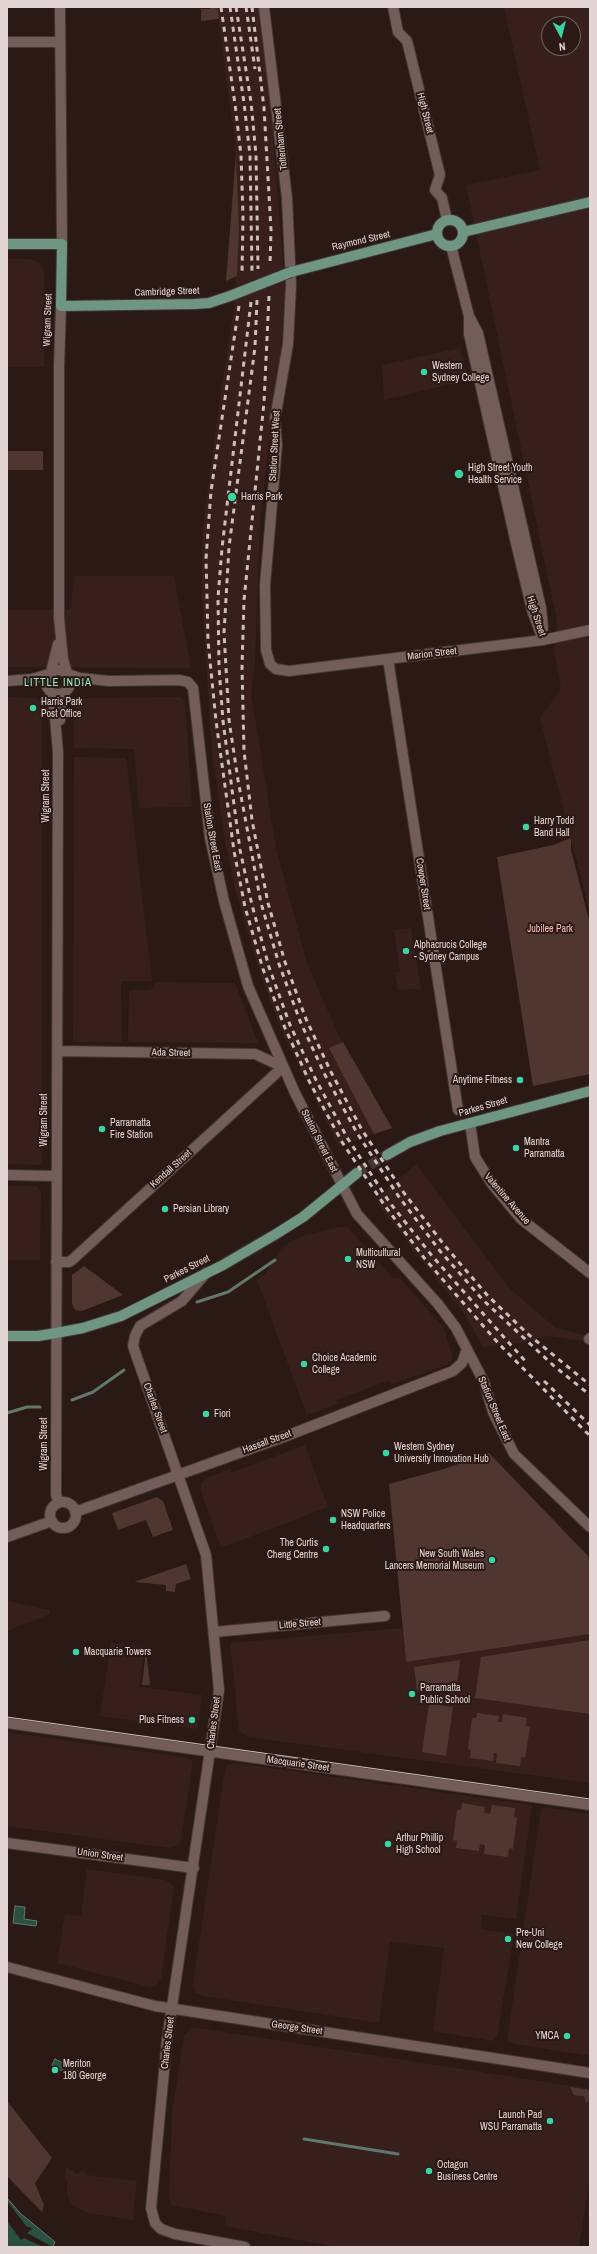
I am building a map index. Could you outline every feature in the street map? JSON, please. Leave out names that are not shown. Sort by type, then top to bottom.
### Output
[{"type":"main road","points":[[463,232],[590,202]]},
{"type":"main road","points":[[447,220],[458,223],[463,232],[460,241],[451,246],[441,242],[437,234],[440,224],[447,220]]},
{"type":"main road","name":"Raymond Street","points":[[291,272],[437,234]]},
{"type":"main road","points":[[7,244],[62,244]]},
{"type":"main road","name":"Wigram Street","points":[[61,306],[62,244]]},
{"type":"main road","name":"Cambridge Street","points":[[61,306],[209,303],[291,272]]},
{"type":"main road","name":"Parkes Street","points":[[387,1155],[410,1142],[470,1123],[590,1091]]},
{"type":"main road","name":"Parkes Street","points":[[7,1336],[38,1336],[56,1333],[83,1328],[121,1316],[206,1273],[303,1217],[357,1173]]},
{"type":"street","name":"Wigram Street","points":[[60,7],[62,244]]},
{"type":"street","name":"Tottenham Street","points":[[264,7],[287,198],[291,272]]},
{"type":"street","name":"High Street","points":[[393,7],[398,32],[407,41],[440,175],[435,190],[442,198],[447,220]]},
{"type":"street","points":[[7,42],[60,42]]},
{"type":"street","name":"High Street","points":[[451,246],[469,316],[478,333],[541,608],[543,640]]},
{"type":"street","name":"Station Street West","points":[[273,668],[267,655],[264,597],[277,445],[275,420],[288,344],[291,272]]},
{"type":"street","name":"Wigram Street","points":[[61,306],[59,367],[59,634],[67,674]]},
{"type":"street","name":"Marion Street","points":[[273,668],[290,671],[543,640],[590,630]]},
{"type":"street","name":"Wigram Street","points":[[50,673],[59,634]]},
{"type":"street","name":"Cowper Street","points":[[388,659],[458,1110]]},
{"type":"street","points":[[7,681],[32,679],[59,670],[80,678],[109,681]]},
{"type":"street","points":[[49,689],[46,680],[50,673]]},
{"type":"street","points":[[67,674],[71,681],[67,690]]},
{"type":"street","name":"Station Street East","points":[[109,681],[179,680],[191,685],[195,696],[210,838],[224,901],[248,986],[283,1067],[357,1214],[438,1304],[467,1349],[484,1382],[493,1412],[514,1454],[590,1527]]},
{"type":"street","points":[[7,681],[49,689],[58,694],[67,690],[109,681]]},
{"type":"street","name":"Wigram Street","points":[[49,689],[58,736]]},
{"type":"street","name":"Wigram Street","points":[[59,1503],[56,1496],[58,736],[67,690]]},
{"type":"street","name":"Ada Street","points":[[57,1051],[255,1054],[283,1067]]},
{"type":"street","name":"Kendall Street","points":[[56,1262],[69,1262],[283,1067]]},
{"type":"street","name":"Valentine Avenue","points":[[470,1123],[475,1157],[492,1184],[521,1219],[590,1273]]},
{"type":"street","points":[[7,1175],[56,1176]]},
{"type":"street","name":"Charles Street","points":[[206,1273],[182,1301],[140,1326],[135,1336],[133,1346],[206,1555],[219,1690],[194,1868],[172,2009],[151,2194],[152,2216],[161,2229],[175,2234],[245,2247]]},
{"type":"street","name":"Hassall Street","points":[[75,1512],[289,1435],[458,1369],[465,1357],[467,1349]]},
{"type":"street","points":[[59,1503],[68,1503],[75,1512],[73,1523],[66,1527],[58,1527],[52,1521],[52,1508],[59,1503]]},
{"type":"street","points":[[7,1537],[52,1521]]},
{"type":"street","name":"Little Street","points":[[214,1632],[386,1616]]},
{"type":"street","name":"Macquarie Street","points":[[7,1723],[590,1805]]},
{"type":"street","name":"Union Street","points":[[7,1843],[194,1868]]},
{"type":"street","name":"George Street","points":[[7,1967],[172,2009],[590,2073]]},
{"type":"shaded area","points":[[217,7],[259,7],[267,57],[285,290],[278,387],[272,416],[260,522],[255,660],[251,696],[276,848],[307,963],[337,1032],[392,1128],[339,1146],[282,1032],[262,979],[235,889],[225,841],[212,753],[201,582],[203,528],[218,410],[234,308],[239,229],[236,152]]},
{"type":"shaded area","points":[[504,7],[590,7],[590,913],[540,718],[561,689],[554,650],[557,621],[466,185],[540,170]]},
{"type":"shaded area","points":[[7,259],[29,259],[38,262],[42,267],[44,274],[44,367],[7,367]]},
{"type":"shaded area","name":"Western Sydney College","points":[[460,348],[468,380],[384,400],[382,365]]},
{"type":"shaded area","points":[[75,576],[174,576],[191,668],[7,667],[7,610],[70,610]]},
{"type":"shaded area","points":[[7,697],[35,698],[42,702],[42,1165],[7,1164]]},
{"type":"shaded area","points":[[181,697],[185,702],[192,807],[139,808],[134,749],[74,748],[74,705],[81,698]]},
{"type":"shaded area","points":[[74,757],[126,758],[152,981],[121,981],[122,1042],[73,1042]]},
{"type":"shaded area","name":"Alphacrucis College - Sydney Campus","points":[[411,928],[421,989],[398,990],[395,973],[400,972],[394,930]]},
{"type":"shaded area","points":[[156,982],[235,983],[258,1043],[128,1042],[129,990],[150,990]]},
{"type":"shaded area","points":[[416,1164],[508,1287],[556,1328],[589,1336],[588,1342],[549,1336],[519,1343],[483,1347],[465,1315],[380,1207],[377,1198]]},
{"type":"shaded area","points":[[7,1186],[36,1186],[41,1191],[40,1260],[7,1260]]},
{"type":"shaded area","points":[[340,1227],[347,1227],[394,1279],[399,1277],[444,1328],[453,1358],[447,1365],[392,1384],[390,1380],[336,1400],[337,1404],[307,1415],[257,1280],[266,1273],[281,1249],[290,1242],[305,1235]]},
{"type":"shaded area","points":[[305,1445],[328,1507],[221,1548],[201,1491],[201,1483],[208,1477],[230,1469],[231,1473]]},
{"type":"shaded area","points":[[7,1601],[50,1610],[50,1614],[7,1631]]},
{"type":"shaded area","name":"Parramatta Public School","points":[[402,1628],[406,1662],[590,1634],[590,1783],[248,1737],[239,1730],[230,1643]]},
{"type":"shaded area","points":[[111,1643],[145,1647],[139,1687],[202,1695],[198,1727],[195,1729],[100,1716]]},
{"type":"shaded area","points":[[7,1732],[189,1758],[192,1762],[192,1769],[180,1844],[169,1848],[7,1826]]},
{"type":"shaded area","points":[[235,1763],[532,1805],[516,1919],[482,1915],[481,1929],[514,1934],[497,2036],[493,2041],[433,2031],[444,1948],[390,1942],[379,2023],[204,1996],[195,1992],[193,1984],[225,1769],[227,1766]]},
{"type":"shaded area","points":[[544,1807],[590,1814],[590,2056],[510,2043],[507,2040],[541,1810]]},
{"type":"shaded area","points":[[87,1869],[165,1880],[174,1886],[161,1979],[156,1986],[150,1987],[57,1963],[65,1914],[81,1916]]},
{"type":"shaded area","points":[[15,1906],[25,1907],[24,1919],[37,1921],[36,1926],[13,1923]]},
{"type":"shaded area","points":[[192,2027],[590,2089],[590,2177],[579,2247],[337,2247],[225,2226],[226,2216],[172,2205],[169,2197],[172,2112],[184,2036]]},
{"type":"shaded area","points":[[55,2059],[80,2072],[76,2079],[52,2065]]},
{"type":"shaded area","points":[[66,2166],[77,2174],[82,2170],[87,2175],[137,2181],[133,2220],[88,2213],[73,2206],[67,2195],[67,2181],[65,2179]]},
{"type":"shaded area","points":[[7,2198],[20,2213],[55,2242],[53,2247],[7,2247]]},
{"type":"green space","points":[[209,7],[217,7],[219,19],[201,21],[201,9],[210,9]]},
{"type":"green space","points":[[236,152],[239,229],[237,276],[226,281]]},
{"type":"green space","points":[[7,451],[43,451],[43,470],[7,470]]},
{"type":"green space","name":"Jubilee Park","points":[[571,838],[571,850],[590,924],[590,1074],[533,1086],[497,857],[553,845]]},
{"type":"green space","points":[[343,1042],[392,1128],[374,1134],[329,1048]]},
{"type":"green space","points":[[84,1266],[123,1295],[82,1311],[75,1310],[72,1304],[72,1275]]},
{"type":"green space","name":"New South Wales Lancers Memorial Museum","points":[[489,1453],[588,1556],[590,1567],[590,1634],[406,1662],[389,1484],[444,1469]]},
{"type":"green space","points":[[157,1497],[163,1501],[173,1530],[153,1537],[146,1520],[118,1530],[112,1513]]},
{"type":"green space","points":[[186,1564],[191,1579],[176,1584],[175,1592],[166,1591],[166,1585],[134,1582]]},
{"type":"green space","points":[[590,1640],[590,1714],[475,1698],[481,1657]]},
{"type":"green space","points":[[146,1651],[150,1685],[142,1685]]},
{"type":"green space","points":[[460,1660],[456,1694],[417,1690],[414,1667]]},
{"type":"green space","points":[[429,1704],[453,1707],[446,1756],[422,1752]]},
{"type":"green space","points":[[477,1713],[499,1716],[498,1722],[502,1722],[503,1714],[527,1718],[526,1726],[530,1727],[525,1758],[521,1757],[520,1766],[496,1763],[497,1753],[494,1753],[493,1761],[470,1758],[471,1750],[468,1749],[472,1718],[476,1718]]},
{"type":"green space","points":[[462,1803],[485,1807],[484,1813],[490,1814],[492,1805],[515,1808],[514,1817],[517,1818],[513,1849],[509,1848],[508,1857],[484,1854],[485,1845],[480,1844],[479,1851],[456,1848],[457,1841],[453,1840],[457,1810],[461,1810]]},
{"type":"green space","points":[[570,2087],[589,2090],[590,2100],[586,2103],[584,2096],[574,2095]]},
{"type":"green space","points":[[7,2101],[52,2158],[35,2183],[44,2205],[42,2212],[7,2176]]},
{"type":"pier","points":[[7,2201],[27,2227],[32,2229],[27,2233],[53,2247],[43,2247],[24,2238],[21,2240],[7,2221]]},
{"type":"waterway","points":[[197,1302],[228,1292],[275,1260]]},
{"type":"waterway","points":[[72,1400],[93,1392],[124,1370]]},
{"type":"waterway","points":[[7,1413],[27,1407],[40,1407]]},
{"type":"waterway","points":[[304,2139],[398,2154]]},
{"type":"tunnel","points":[[357,1173],[387,1155]]},
{"type":"tram line","points":[[7,1717],[590,1799]]},
{"type":"railway","points":[[221,7],[241,155],[243,216],[242,274]]},
{"type":"railway","points":[[230,7],[250,155],[252,271]]},
{"type":"railway","points":[[236,7],[251,102],[256,155],[258,269]]},
{"type":"railway","points":[[246,7],[255,69]]},
{"type":"railway","points":[[252,7],[264,108],[271,230],[270,265]]},
{"type":"railway","points":[[269,296],[264,402],[244,600],[242,667],[244,751],[252,820],[268,903],[285,962],[306,1019],[331,1072],[362,1130],[404,1193],[445,1246],[488,1296],[529,1335],[590,1385]]},
{"type":"railway","points":[[257,300],[255,347],[229,547],[224,633],[229,720],[238,780],[261,903],[279,964],[300,1021],[325,1075],[357,1133],[399,1197],[440,1251],[483,1300],[554,1366],[590,1395]]},
{"type":"railway","points":[[251,302],[222,548],[218,598],[219,667],[223,721],[240,850],[252,905],[269,967],[290,1025],[316,1080],[348,1139],[390,1203],[433,1257],[526,1362]]},
{"type":"railway","points":[[239,306],[211,491],[206,559],[208,641],[216,721],[234,851],[245,907],[263,969],[285,1028],[310,1083],[342,1142],[385,1206],[425,1259],[499,1344],[590,1436]]},
{"type":"railway","points":[[544,1381],[590,1425]]},
{"type":"place","name":"Western Sydney College","points":[[424,372]]},
{"type":"place","name":"High Street Youth Health Service","points":[[459,474]]},
{"type":"place","name":"Harris Park","points":[[232,497]]},
{"type":"place","name":"Harris Park Post Office","points":[[33,708]]},
{"type":"place","name":"Harry Todd Band Hall","points":[[526,827]]},
{"type":"place","name":"Alphacrucis College - Sydney Campus","points":[[406,951]]},
{"type":"place","name":"Anytime Fitness","points":[[520,1080]]},
{"type":"place","name":"Parramatta Fire Station","points":[[102,1129]]},
{"type":"place","name":"Mantra Parramatta","points":[[516,1148]]},
{"type":"place","name":"Persian Library","points":[[165,1209]]},
{"type":"place","name":"Multicultural NSW","points":[[348,1259]]},
{"type":"place","name":"Choice Academic College","points":[[304,1364]]},
{"type":"place","name":"Fiori","points":[[206,1414]]},
{"type":"place","name":"Western Sydney University Innovation Hub","points":[[386,1453]]},
{"type":"place","name":"NSW Police Headquarters","points":[[333,1520]]},
{"type":"place","name":"The Curtis Cheng Centre","points":[[326,1549]]},
{"type":"place","name":"New South Wales Lancers Memorial Museum","points":[[492,1560]]},
{"type":"place","name":"Macquarie Towers","points":[[76,1652]]},
{"type":"place","name":"Parramatta Public School","points":[[412,1694]]},
{"type":"place","name":"Plus Fitness","points":[[192,1720]]},
{"type":"place","name":"Arthur Phillip High School","points":[[388,1844]]},
{"type":"place","name":"Pre-Uni New College","points":[[508,1939]]},
{"type":"place","name":"YMCA","points":[[567,2036]]},
{"type":"place","name":"Meriton 180 George","points":[[55,2070]]},
{"type":"place","name":"Launch Pad WSU Parramatta","points":[[550,2121]]},
{"type":"place","name":"Octagon Business Centre","points":[[429,2171]]},
{"type":"district","name":"LITTLE INDIA","points":[[58,683]]}]
